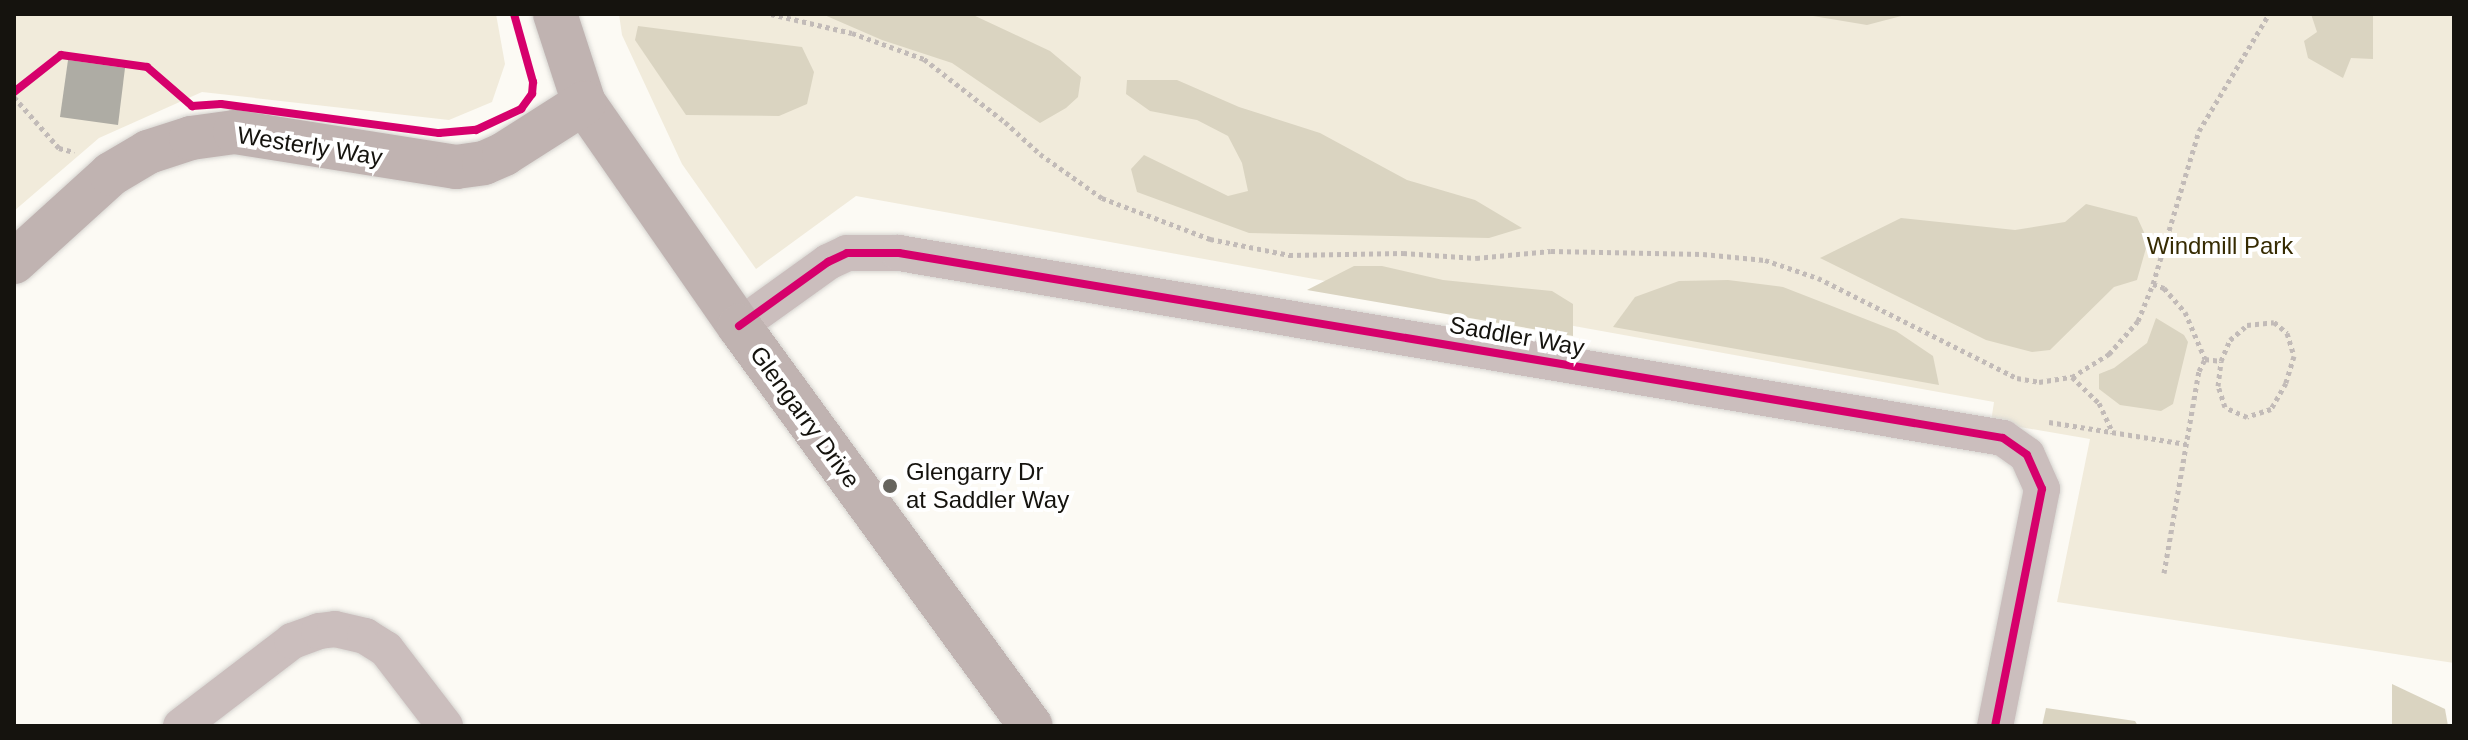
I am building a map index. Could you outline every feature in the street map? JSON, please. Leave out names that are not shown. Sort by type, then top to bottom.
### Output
[{"type":"street","name":"Glengarry Drive","points":[[555,14],[584,103],[739,326],[1031,726]]},
{"type":"street","name":"Westerly Way","points":[[14,262],[111,174],[148,152],[191,138],[235,132],[456,167],[484,163],[504,154],[584,103]]},
{"type":"street","name":"Saddler Way","points":[[739,326],[828,262],[847,253],[899,253],[2003,438],[2021,448],[2032,462],[2042,489],[1995,726]]},
{"type":"street","points":[[181,726],[292,641],[335,629],[365,636],[386,649],[445,726]]},
{"type":"path","points":[[771,14],[852,33],[924,59],[1005,122],[1040,154],[1102,198],[1210,239],[1289,255],[1403,253],[1476,258],[1551,251],[1703,254],[1765,260],[1818,278],[2017,378],[2039,382],[2072,377],[2109,354],[2138,321],[2153,284],[2199,131],[2269,14]]},
{"type":"path","points":[[14,97],[59,148],[87,155]]},
{"type":"path","points":[[2153,284],[2164,288],[2185,312],[2205,359],[2199,371],[2164,573]]},
{"type":"path","points":[[2274,322],[2287,333],[2294,356],[2286,383],[2271,409],[2247,417],[2225,407],[2218,386],[2221,361],[2230,340],[2247,325],[2274,322]]},
{"type":"path","points":[[2205,359],[2221,361]]},
{"type":"path","points":[[2072,377],[2099,403],[2113,433]]},
{"type":"path","points":[[2042,421],[2186,444]]},
{"type":"green space","points":[[14,14],[496,14],[505,64],[492,102],[449,120],[202,92],[99,138],[14,211]]},
{"type":"green space","name":"Windmill Park","points":[[619,14],[2454,14],[2454,663],[2057,602],[2090,439],[1991,422],[1994,402],[856,196],[756,269],[682,164],[622,35]]},
{"type":"shaded area","points":[[822,14],[971,14],[1050,51],[1081,77],[1078,97],[1040,123],[952,63],[882,40]]},
{"type":"shaded area","points":[[1801,14],[1909,14],[1867,25]]},
{"type":"shaded area","points":[[2311,14],[2373,14],[2373,59],[2351,58],[2343,78],[2308,58],[2304,41],[2317,32]]},
{"type":"shaded area","points":[[638,26],[802,47],[814,72],[807,104],[779,116],[686,115],[635,40]]},
{"type":"shaded area","points":[[1127,80],[1177,80],[1239,107],[1320,133],[1407,180],[1475,200],[1522,228],[1489,238],[1249,233],[1137,192],[1131,169],[1144,155],[1228,196],[1248,191],[1242,163],[1228,136],[1197,120],[1150,111],[1126,94]]},
{"type":"shaded area","points":[[2086,204],[2137,217],[2148,241],[2137,280],[2114,287],[2050,350],[2032,352],[1986,340],[1820,258],[1901,218],[2015,230],[2065,222]]},
{"type":"shaded area","points":[[1354,266],[1382,266],[1443,280],[1552,291],[1573,304],[1573,336],[1307,290]]},
{"type":"shaded area","points":[[1728,280],[1783,287],[1896,331],[1933,356],[1939,385],[1613,327],[1635,297],[1679,281]]},
{"type":"shaded area","points":[[2156,318],[2184,335],[2188,342],[2173,404],[2161,411],[2120,405],[2099,389],[2099,374],[2114,368],[2147,343]]},
{"type":"shaded area","points":[[2392,684],[2445,709],[2448,726],[2392,726]]},
{"type":"shaded area","points":[[2046,708],[2135,721],[2138,726],[2042,726]]},
{"type":"building","points":[[68,60],[125,68],[118,125],[60,117]]},
{"type":"cycle path","points":[[14,92],[61,55],[147,67],[192,106],[221,104],[439,133],[476,130],[521,109],[532,94],[533,82],[514,14]]},
{"type":"cycle path","points":[[739,326],[828,262],[847,253],[899,253],[2003,438],[2027,455],[2042,489],[1995,726]]},
{"type":"place","name":"Glengarry Dr at Saddler Way","points":[[890,486]]}]
